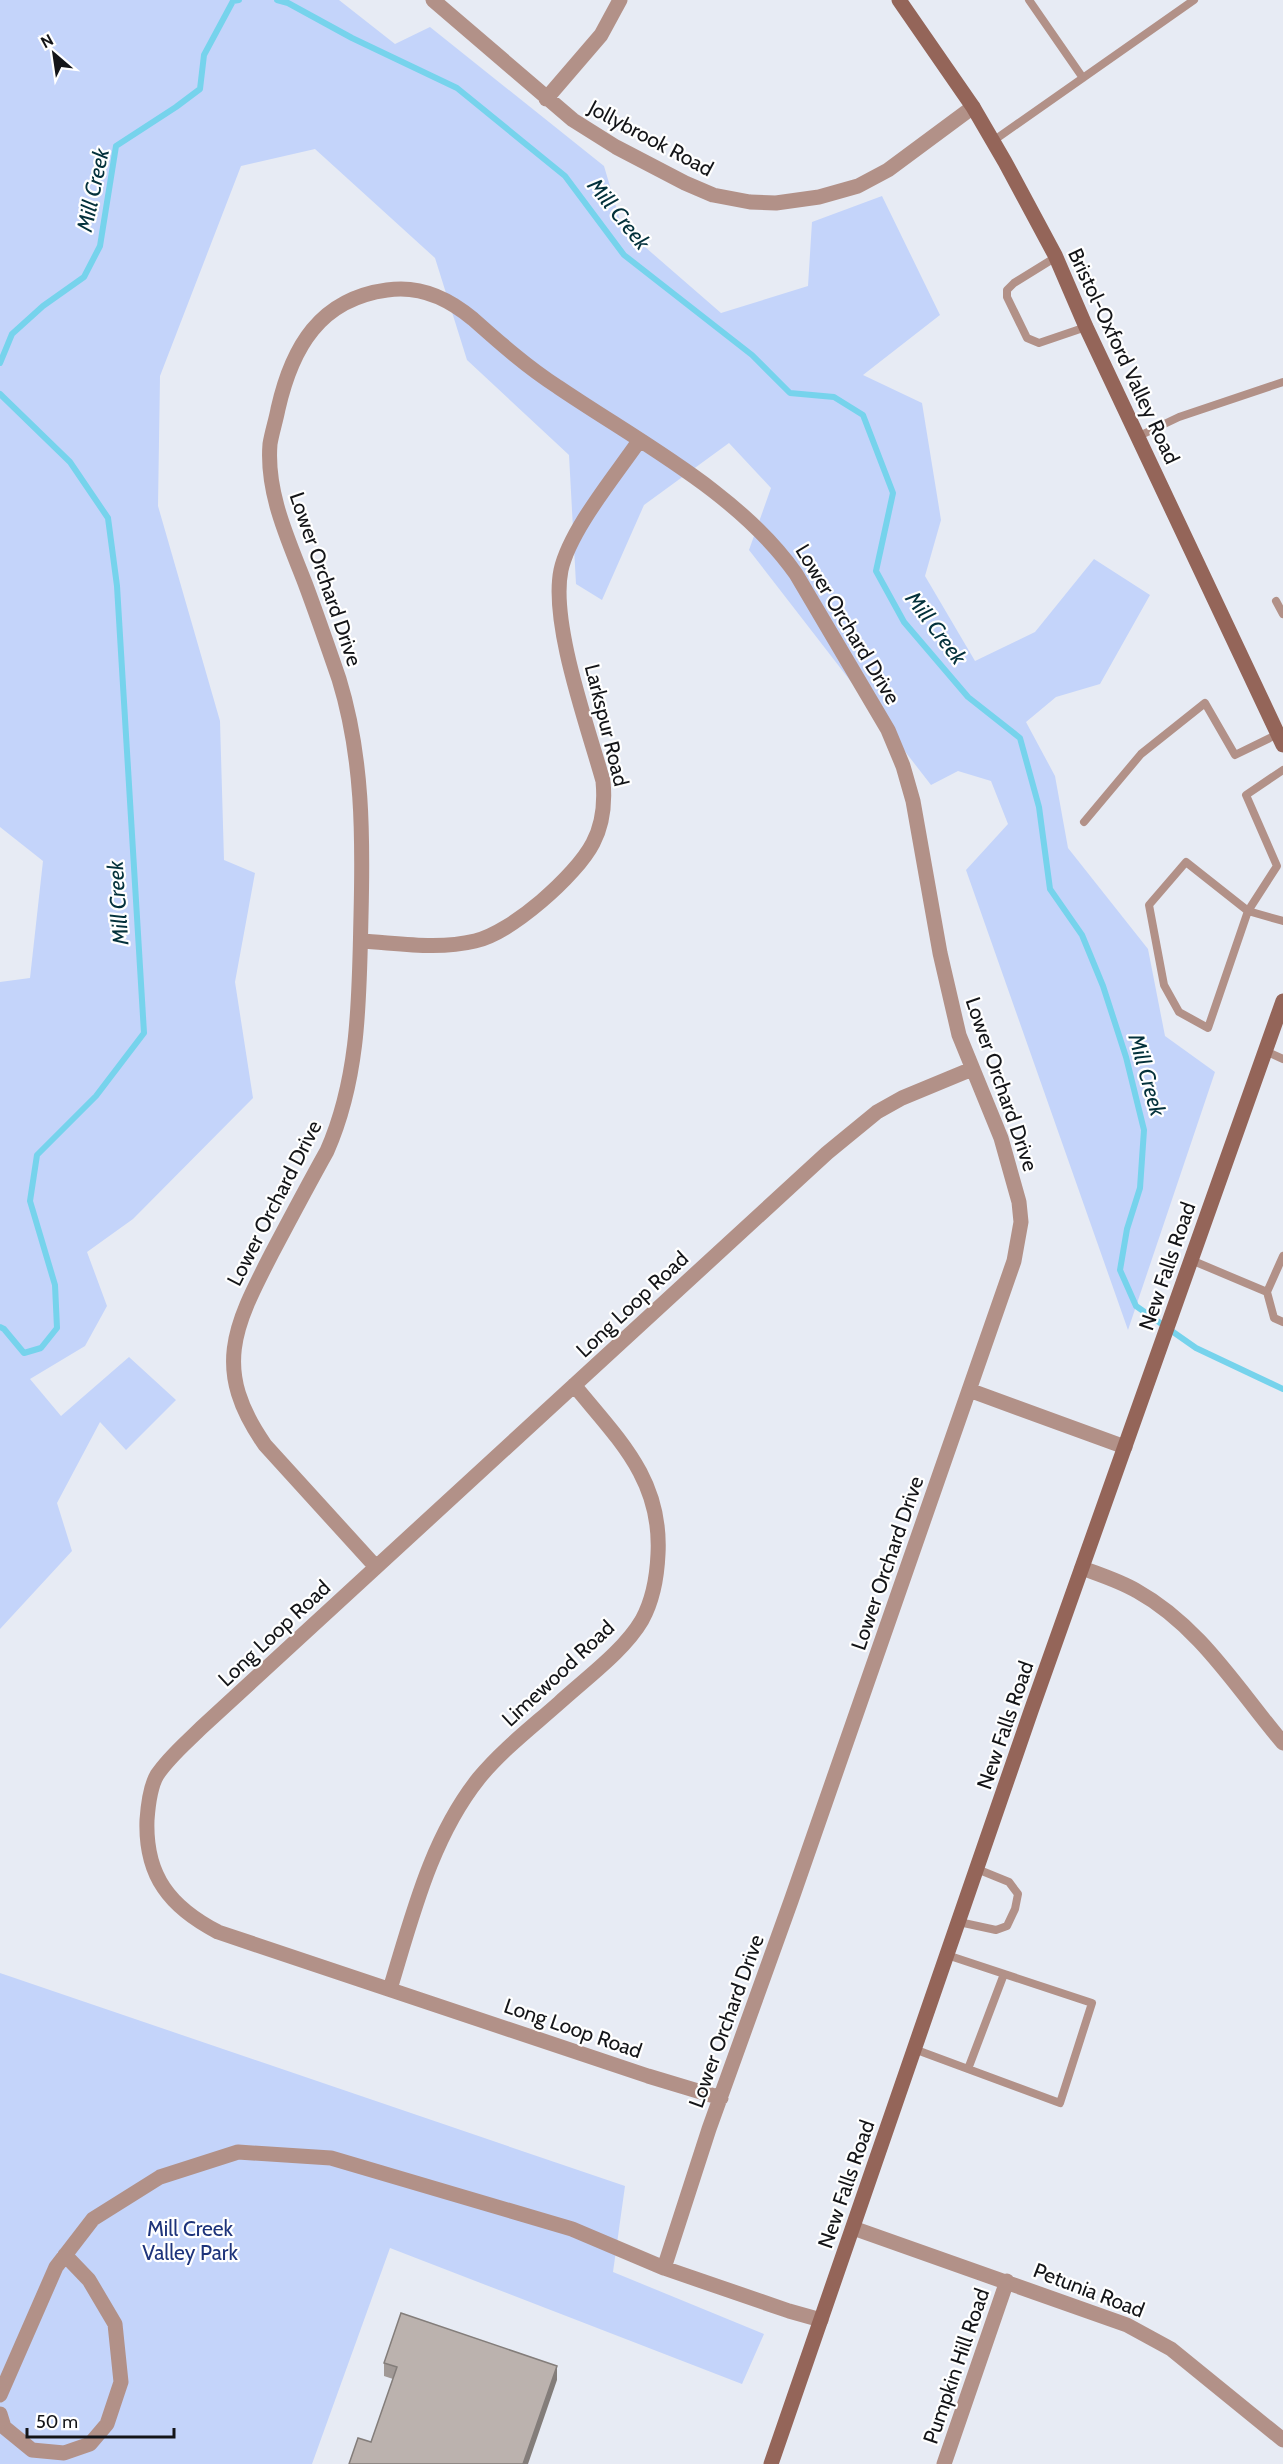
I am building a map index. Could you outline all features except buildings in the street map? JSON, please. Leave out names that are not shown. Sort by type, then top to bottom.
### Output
[{"type":"main road","name":"Bristol-Oxford Valley Road","points":[[899,0],[973,107],[1056,258],[1137,437],[1282,742]]},
{"type":"main road","name":"New Falls Road","points":[[771,2464],[958,1922],[1283,1001]]},
{"type":"street","name":"Jollybrook Road","points":[[433,0],[573,120],[616,147],[713,195],[750,202],[776,203],[819,197],[858,186],[888,170],[973,107]]},
{"type":"street","points":[[546,99],[602,35],[620,0]]},
{"type":"street","name":"Lower Orchard Drive","points":[[376,1567],[265,1444],[250,1423],[243,1409],[235,1379],[233,1360],[235,1335],[247,1302],[338,1127],[353,1062],[361,941],[362,799],[353,737],[340,683],[277,509],[271,471],[270,443],[289,370],[300,345],[313,327],[333,309],[355,297],[397,288],[422,291],[458,306],[553,384],[726,500],[750,519],[780,550],[888,730],[903,766],[913,801],[958,1035],[1009,1162],[1019,1202],[1020,1222],[1014,1262],[721,2098],[664,2268]]},
{"type":"street","name":"Larkspur Road","points":[[361,941],[421,945],[456,944],[492,936],[513,924],[541,901],[580,862],[593,843],[602,819],[603,781],[570,663],[561,618],[559,591],[561,569],[569,548],[584,521],[639,441]]},
{"type":"street","name":"Long Loop Road","points":[[721,2098],[279,1954],[203,1925],[167,1894],[157,1878],[150,1859],[147,1839],[147,1808],[154,1782],[168,1761],[201,1728],[827,1153],[877,1112],[902,1098],[972,1069]]},
{"type":"street","name":"Limewood Road","points":[[390,1989],[435,1854],[460,1804],[493,1762],[621,1646],[642,1620],[653,1591],[658,1567],[659,1540],[654,1503],[642,1473],[629,1452],[574,1385]]},
{"type":"street","points":[[969,1390],[1125,1447]]},
{"type":"street","points":[[1082,1568],[1138,1591],[1194,1634],[1283,1743]]},
{"type":"street","points":[[0,2395],[56,2267],[93,2219],[160,2177],[238,2152],[331,2158],[572,2229],[664,2268],[821,2320]]},
{"type":"street","name":"Petunia Road","points":[[853,2228],[1112,2317],[1171,2349],[1283,2440]]},
{"type":"street","points":[[0,2414],[4,2427],[32,2450],[53,2452],[64,2453],[90,2444],[107,2424],[121,2382],[115,2324],[88,2280],[65,2255]]},
{"type":"street","name":"Pumpkin Hill Road","points":[[944,2464],[1007,2281]]},
{"type":"lane","points":[[1029,0],[1083,78]]},
{"type":"lane","points":[[993,141],[1194,0]]},
{"type":"lane","points":[[1056,258],[1014,283],[1007,290],[1007,297],[1027,338],[1032,342],[1039,343],[1086,327]]},
{"type":"lane","points":[[1137,437],[1179,417],[1283,382]]},
{"type":"lane","points":[[1276,601],[1283,614]]},
{"type":"lane","points":[[1084,822],[1141,754],[1205,703],[1235,755],[1282,742]]},
{"type":"lane","points":[[1283,770],[1246,795],[1276,866],[1248,911],[1208,1028],[1179,1012],[1164,985],[1149,905],[1186,862],[1248,911],[1283,921]]},
{"type":"lane","points":[[1265,1051],[1283,1059]]},
{"type":"lane","points":[[1267,1292],[1283,1256]]},
{"type":"lane","points":[[1191,1260],[1267,1292],[1279,1320]]},
{"type":"lane","points":[[958,1922],[996,1930],[1007,1926],[1015,1909],[1018,1894],[1009,1882],[977,1869]]},
{"type":"lane","points":[[915,2049],[1060,2103],[1092,2002],[947,1955]]},
{"type":"lane","points":[[968,2068],[1004,1974]]},
{"type":"green space","points":[[0,0],[339,0],[395,44],[430,27],[604,166],[622,227],[721,313],[808,286],[812,222],[882,196],[940,315],[863,375],[922,403],[941,520],[925,576],[975,661],[1035,632],[1094,559],[1150,595],[1100,684],[1056,697],[1026,722],[1055,776],[1068,848],[1148,949],[1165,1036],[1215,1072],[1128,1330],[966,870],[1008,824],[991,781],[958,771],[931,785],[749,550],[771,488],[729,443],[644,505],[602,600],[576,584],[569,455],[467,360],[435,258],[315,149],[241,166],[160,376],[158,506],[220,721],[224,860],[255,873],[235,982],[253,1098],[133,1219],[87,1252],[107,1306],[85,1346],[30,1379],[61,1416],[129,1357],[176,1400],[126,1450],[100,1422],[57,1503],[72,1551],[0,1629],[0,982],[30,978],[43,861],[0,827]]},
{"type":"green space","name":"Mill Creek Valley Park","points":[[0,1973],[625,2186],[613,2272],[764,2334],[742,2384],[390,2248],[312,2464],[0,2464]]},
{"type":"waterway","name":"Mill Creek","points":[[0,363],[12,334],[43,306],[84,277],[100,246],[116,146],[200,89],[204,55],[233,1],[239,0]]},
{"type":"waterway","name":"Mill Creek","points":[[277,0],[288,3],[352,38],[457,88],[565,176],[624,255],[752,355],[790,393],[834,397],[863,415],[893,493],[876,571],[904,622],[968,697],[1020,738],[1039,807],[1050,889],[1082,935],[1103,986],[1126,1057],[1144,1130],[1140,1188],[1127,1229],[1120,1270],[1136,1306],[1196,1348],[1283,1389]]},
{"type":"waterway","name":"Mill Creek","points":[[0,394],[70,462],[108,518],[117,586],[144,1033],[96,1096],[37,1155],[30,1201],[55,1285],[57,1328],[41,1348],[24,1353],[0,1327]]}]
